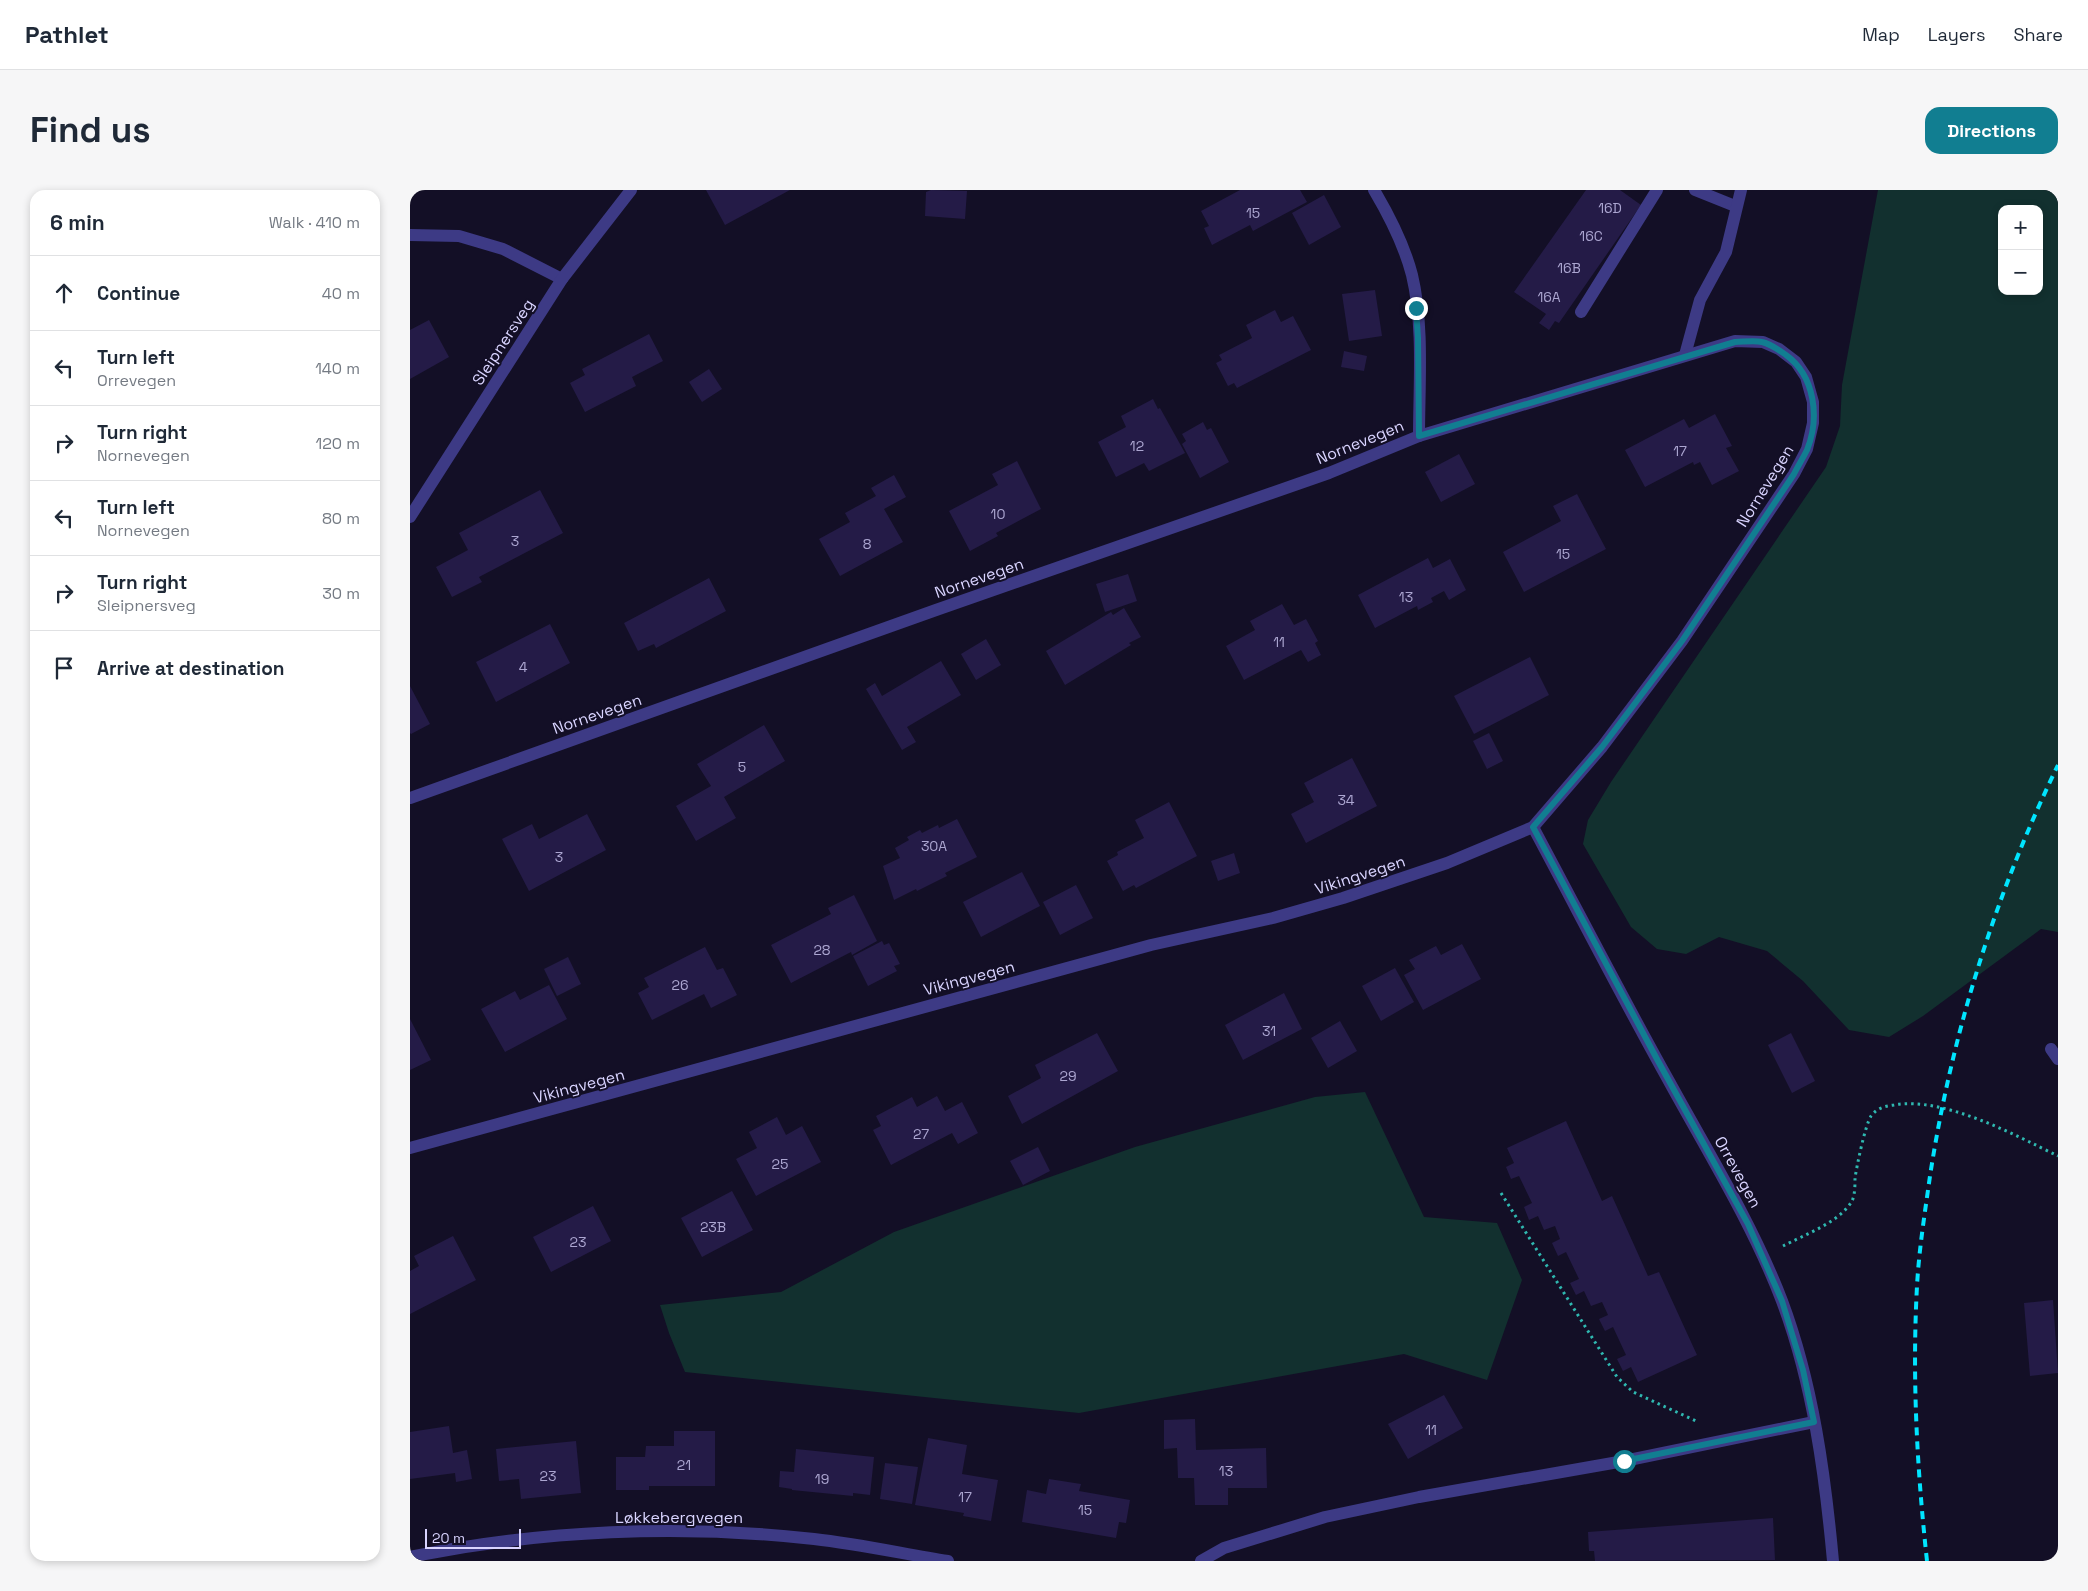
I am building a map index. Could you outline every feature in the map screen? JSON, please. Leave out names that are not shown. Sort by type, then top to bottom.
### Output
[{"type":"street","name":"Sleipnersveg","points":[[410,517],[562,280],[631,190]]},
{"type":"street","points":[[1374,190],[1393,223],[1405,251],[1412,276],[1418,338],[1419,436]]},
{"type":"street","points":[[1581,312],[1657,190]]},
{"type":"street","points":[[1695,190],[1736,206]]},
{"type":"street","points":[[1685,355],[1700,300],[1726,252],[1741,190]]},
{"type":"street","points":[[410,235],[459,236],[494,246],[562,280]]},
{"type":"street","name":"Nornevegen","points":[[410,798],[945,606],[1329,473],[1419,436],[1685,355],[1735,342],[1763,342],[1779,349],[1796,362],[1806,377],[1813,402],[1814,423],[1807,449],[1794,474],[1682,641],[1602,747],[1533,827]]},
{"type":"street","name":"Vikingvegen","points":[[410,1148],[1151,945],[1273,918],[1343,898],[1447,863],[1533,827]]},
{"type":"street","name":"Orrevegen","points":[[1533,827],[1658,1061],[1748,1224],[1782,1301],[1803,1370],[1814,1422],[1833,1561]]},
{"type":"street","points":[[1201,1561],[1224,1548],[1325,1517],[1419,1497],[1624,1461],[1814,1422]]},
{"type":"street","name":"Løkkebergvegen","points":[[410,1557],[468,1545],[591,1533],[711,1530],[814,1539],[948,1561]]},
{"type":"path","points":[[1762,1256],[1834,1219],[1852,1200],[1858,1162],[1871,1116],[1881,1107],[1903,1103],[1922,1103],[1961,1114],[2007,1131],[2058,1156]]},
{"type":"path","points":[[1501,1194],[1617,1377],[1633,1392],[1733,1438]]},
{"type":"green space","points":[[1878,190],[2058,190],[2058,932],[2041,929],[1923,1016],[1889,1037],[1849,1030],[1803,981],[1767,951],[1719,937],[1686,954],[1657,949],[1631,927],[1583,844],[1588,820],[1611,782],[1826,467],[1840,426],[1842,385]]},
{"type":"green space","points":[[1365,1092],[1424,1217],[1497,1223],[1522,1280],[1487,1380],[1404,1354],[1079,1413],[685,1372],[669,1333],[660,1305],[781,1292],[894,1232],[1135,1147],[1315,1097]]},
{"type":"building","points":[[706,190],[790,190],[725,225]]},
{"type":"building","points":[[931,190],[967,191],[965,219],[925,216],[926,192]]},
{"type":"building","points":[[1240,190],[1300,190],[1307,202],[1253,231],[1250,225],[1212,245],[1204,228],[1209,226],[1201,211]]},
{"type":"building","points":[[1586,190],[1620,190],[1641,205],[1559,323],[1555,321],[1549,330],[1539,323],[1546,314],[1514,292]]},
{"type":"building","points":[[1324,195],[1341,227],[1309,245],[1292,213]]},
{"type":"building","points":[[1375,290],[1382,336],[1349,341],[1342,294]]},
{"type":"building","points":[[1275,310],[1281,322],[1293,316],[1311,350],[1237,388],[1234,383],[1228,386],[1216,363],[1222,360],[1219,355],[1252,338],[1246,325]]},
{"type":"building","points":[[429,320],[449,357],[410,379],[410,330]]},
{"type":"building","points":[[649,334],[663,361],[632,377],[636,386],[585,412],[570,383],[585,375],[582,369]]},
{"type":"building","points":[[1344,351],[1367,356],[1364,371],[1341,367]]},
{"type":"building","points":[[709,369],[722,389],[702,402],[689,382]]},
{"type":"building","points":[[1153,399],[1185,453],[1149,471],[1144,463],[1116,477],[1098,442],[1126,427],[1121,416]]},
{"type":"building","points":[[1715,414],[1732,446],[1726,448],[1739,471],[1712,485],[1700,462],[1694,465],[1693,462],[1645,487],[1625,450],[1684,419],[1689,428]]},
{"type":"building","points":[[1203,422],[1207,430],[1211,428],[1229,462],[1200,478],[1182,444],[1186,441],[1182,434]]},
{"type":"building","points":[[1459,454],[1475,484],[1441,502],[1425,472]]},
{"type":"building","points":[[1017,461],[1041,509],[996,533],[998,536],[970,551],[949,511],[998,485],[992,474]]},
{"type":"building","points":[[894,475],[906,497],[884,509],[903,542],[840,576],[819,539],[850,522],[845,513],[876,496],[871,488]]},
{"type":"building","points":[[540,490],[563,533],[479,577],[482,582],[452,597],[436,567],[468,550],[459,533]]},
{"type":"building","points":[[1577,494],[1606,549],[1524,592],[1503,552],[1561,521],[1553,506]]},
{"type":"building","points":[[1428,558],[1433,568],[1450,559],[1466,590],[1449,600],[1444,591],[1431,598],[1433,602],[1418,610],[1417,606],[1375,628],[1358,595]]},
{"type":"building","points":[[1128,574],[1137,601],[1105,612],[1096,584]]},
{"type":"building","points":[[709,578],[726,611],[656,648],[654,644],[638,651],[624,623]]},
{"type":"building","points":[[1282,604],[1294,625],[1306,619],[1318,641],[1315,643],[1321,655],[1308,662],[1301,650],[1244,680],[1226,646],[1255,630],[1250,621]]},
{"type":"building","points":[[1124,608],[1141,637],[1065,685],[1046,651],[1111,612],[1113,615]]},
{"type":"building","points":[[550,624],[570,663],[496,702],[476,662]]},
{"type":"building","points":[[986,639],[1001,665],[976,680],[961,654]]},
{"type":"building","points":[[1530,657],[1549,695],[1474,734],[1454,696]]},
{"type":"building","points":[[941,661],[961,695],[907,727],[916,742],[902,750],[866,689],[875,683],[882,696]]},
{"type":"building","points":[[410,686],[430,724],[411,734],[410,733]]},
{"type":"building","points":[[764,725],[785,761],[724,797],[736,818],[696,841],[676,806],[711,786],[697,764]]},
{"type":"building","points":[[1489,733],[1503,761],[1487,769],[1473,741]]},
{"type":"building","points":[[1352,758],[1377,806],[1306,843],[1291,814],[1314,802],[1304,783]]},
{"type":"building","points":[[1169,802],[1197,856],[1136,888],[1134,885],[1123,891],[1107,861],[1118,855],[1117,852],[1144,838],[1135,820]]},
{"type":"building","points":[[587,814],[606,850],[529,891],[502,839],[532,824],[539,839]]},
{"type":"building","points":[[957,819],[977,857],[945,873],[947,876],[894,900],[883,866],[900,858],[895,848],[909,840],[907,837],[920,830],[922,833],[938,825],[939,828]]},
{"type":"building","points":[[1234,853],[1240,873],[1218,881],[1211,861]]},
{"type":"building","points":[[1022,872],[1040,906],[981,937],[963,902]]},
{"type":"building","points":[[1076,885],[1093,918],[1060,935],[1043,902]]},
{"type":"building","points":[[854,895],[877,941],[852,955],[851,952],[791,983],[771,945],[831,914],[828,908]]},
{"type":"building","points":[[882,941],[884,945],[889,943],[900,964],[894,966],[897,971],[868,986],[853,956]]},
{"type":"building","points":[[1462,944],[1481,979],[1423,1010],[1404,975],[1415,969],[1409,960],[1436,946],[1441,955]]},
{"type":"building","points":[[705,947],[717,970],[723,968],[737,995],[711,1008],[704,994],[652,1020],[638,993],[649,987],[644,978]]},
{"type":"building","points":[[568,957],[581,984],[557,996],[544,969]]},
{"type":"building","points":[[1395,968],[1414,1002],[1381,1021],[1362,986]]},
{"type":"building","points":[[549,985],[567,1019],[505,1052],[481,1009],[515,991],[520,1000]]},
{"type":"building","points":[[1284,993],[1302,1029],[1243,1060],[1225,1025]]},
{"type":"building","points":[[410,1019],[431,1060],[410,1070]]},
{"type":"building","points":[[1340,1021],[1357,1051],[1328,1068],[1311,1038]]},
{"type":"building","points":[[1097,1033],[1118,1071],[1022,1124],[1008,1096],[1041,1078],[1035,1065]]},
{"type":"building","points":[[1791,1033],[1815,1081],[1792,1093],[1768,1045]]},
{"type":"building","points":[[937,1096],[945,1111],[962,1102],[978,1133],[958,1144],[952,1133],[891,1165],[873,1130],[881,1126],[876,1116],[912,1097],[917,1107]]},
{"type":"building","points":[[777,1117],[786,1135],[802,1126],[821,1162],[756,1196],[736,1159],[757,1148],[749,1132]]},
{"type":"building","points":[[1566,1121],[1602,1201],[1612,1196],[1648,1276],[1659,1272],[1697,1355],[1638,1382],[1631,1367],[1623,1371],[1617,1359],[1626,1355],[1613,1327],[1605,1331],[1599,1319],[1608,1315],[1602,1302],[1591,1306],[1584,1291],[1576,1295],[1570,1283],[1579,1279],[1566,1252],[1558,1256],[1552,1243],[1560,1239],[1555,1226],[1544,1230],[1538,1216],[1529,1220],[1524,1207],[1532,1203],[1519,1176],[1511,1179],[1506,1167],[1514,1163],[1507,1148]]},
{"type":"building","points":[[1038,1147],[1050,1171],[1023,1185],[1010,1161]]},
{"type":"building","points":[[732,1191],[753,1230],[702,1257],[681,1218]]},
{"type":"building","points":[[593,1206],[611,1241],[551,1272],[533,1237]]},
{"type":"building","points":[[453,1236],[476,1280],[410,1314],[410,1271],[419,1266],[414,1256]]},
{"type":"building","points":[[2053,1300],[2058,1373],[2030,1376],[2024,1303]]},
{"type":"building","points":[[1444,1395],[1463,1428],[1408,1459],[1388,1424]]},
{"type":"building","points":[[1195,1419],[1196,1450],[1266,1448],[1267,1488],[1228,1488],[1228,1505],[1195,1505],[1194,1478],[1178,1478],[1177,1448],[1164,1449],[1164,1420]]},
{"type":"building","points":[[449,1426],[453,1453],[467,1450],[472,1479],[456,1482],[455,1473],[410,1479],[410,1432]]},
{"type":"building","points":[[674,1431],[715,1431],[715,1486],[649,1486],[649,1490],[616,1490],[616,1457],[645,1457],[646,1446],[674,1446]]},
{"type":"building","points":[[928,1438],[967,1445],[962,1474],[998,1480],[991,1521],[963,1516],[964,1513],[915,1505]]},
{"type":"building","points":[[576,1441],[581,1493],[521,1499],[519,1479],[499,1481],[496,1449]]},
{"type":"building","points":[[796,1449],[874,1457],[870,1495],[853,1493],[853,1496],[779,1487],[780,1471],[794,1472]]},
{"type":"building","points":[[885,1463],[918,1467],[912,1504],[880,1499]]},
{"type":"building","points":[[1049,1479],[1081,1484],[1079,1491],[1130,1500],[1126,1523],[1119,1522],[1116,1538],[1022,1522],[1027,1490],[1046,1494]]},
{"type":"building","points":[[1773,1518],[1775,1560],[1595,1561],[1594,1551],[1589,1551],[1588,1532]]},
{"type":"railway","points":[[1927,1561],[1918,1458],[1915,1355],[1918,1272],[1930,1176],[1950,1070],[1979,966],[2015,864],[2035,814],[2058,765]]},
{"type":"route","points":[[1416,308],[1419,436],[1508,411],[1685,355],[1735,342],[1763,342],[1779,349],[1796,362],[1806,377],[1813,402],[1814,423],[1807,449],[1794,474],[1682,641],[1602,747],[1533,827],[1658,1061],[1748,1224],[1782,1301],[1803,1370],[1814,1422],[1624,1461]]}]
